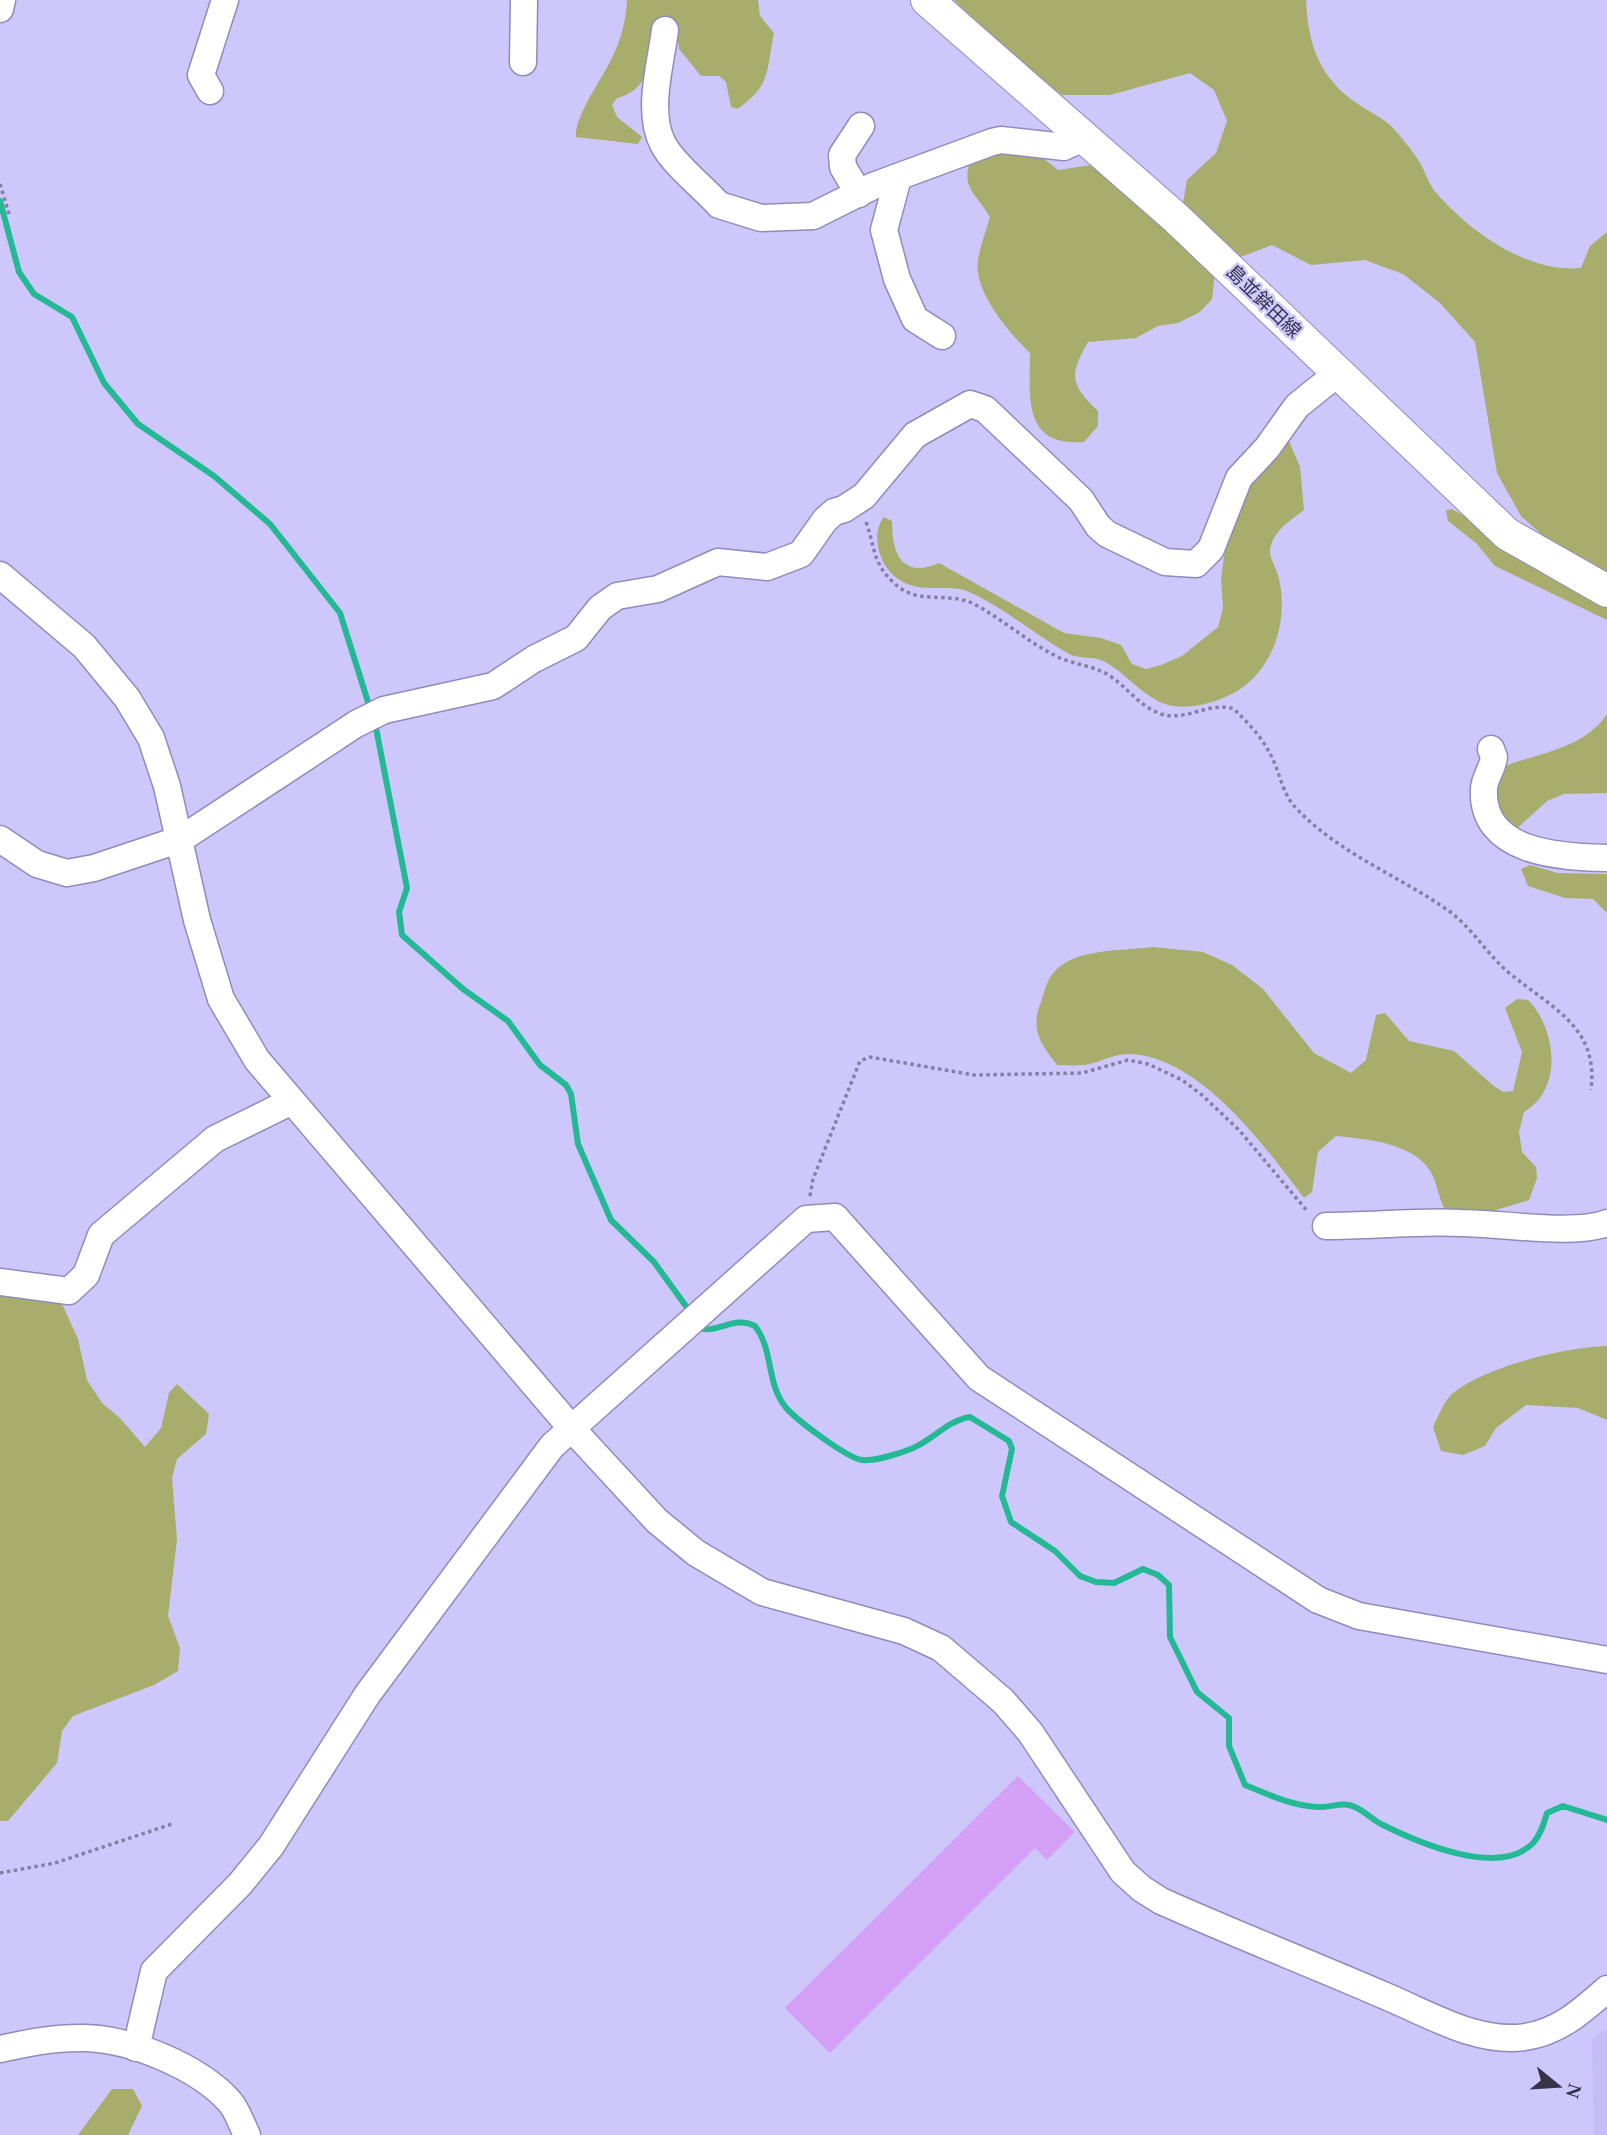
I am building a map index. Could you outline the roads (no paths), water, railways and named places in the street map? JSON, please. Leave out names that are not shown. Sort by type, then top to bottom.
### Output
[{"type":"main road","name":"島並鉾田線","points":[[927,0],[1177,218],[1507,534],[1607,591]]},
{"type":"street","points":[[0,9],[2,0]]},
{"type":"street","points":[[210,91],[201,75],[225,0]]},
{"type":"street","points":[[523,62],[524,0]]},
{"type":"street","points":[[665,30],[656,95],[659,132],[668,152],[719,205],[761,218],[786,219],[827,211],[859,194],[992,142],[1002,140],[1064,147],[1083,138]]},
{"type":"street","points":[[859,194],[843,167],[842,155],[861,126]]},
{"type":"street","points":[[898,178],[884,230],[897,279],[915,319],[942,336]]},
{"type":"street","points":[[0,839],[37,864],[67,873],[94,868],[181,839],[356,724],[384,710],[494,686],[534,659],[576,639],[600,608],[617,596],[657,589],[718,562],[750,568],[786,562],[809,547],[834,512],[864,496],[902,447],[923,428],[965,406],[975,404],[985,409],[1081,500],[1098,526],[1107,534],[1165,562],[1196,564],[1212,549],[1239,478],[1272,442],[1297,406],[1338,373]]},
{"type":"street","points":[[0,575],[85,646],[127,698],[151,738],[181,839],[197,920],[220,999],[257,1060],[290,1102],[573,1430],[657,1521],[725,1573],[762,1592],[904,1631],[941,1648],[1003,1701],[1030,1732],[1123,1872],[1161,1901],[1430,2016],[1487,2035],[1524,2037],[1544,2032],[1564,2024],[1607,1989]]},
{"type":"street","points":[[1491,749],[1494,757],[1484,784],[1485,808],[1489,820],[1502,836],[1562,857],[1607,858]]},
{"type":"street","points":[[0,1282],[69,1291],[86,1275],[101,1235],[215,1139],[290,1102]]},
{"type":"street","points":[[136,2048],[154,1971],[240,1884],[271,1846],[367,1695],[552,1446],[806,1219],[835,1217],[979,1378],[1318,1600],[1359,1616],[1607,1660]]},
{"type":"street","points":[[1326,1226],[1459,1222],[1576,1228],[1596,1227],[1607,1223]]},
{"type":"street","points":[[0,2049],[44,2040],[87,2038],[136,2048],[192,2072],[216,2090],[231,2103],[247,2135]]},
{"type":"waterway","points":[[0,201],[19,272],[34,294],[72,317],[104,383],[138,424],[214,476],[270,524],[340,613],[368,702]]},
{"type":"waterway","points":[[375,723],[407,888],[399,912],[402,935],[463,989],[508,1021],[540,1065],[566,1085],[571,1094],[578,1144],[611,1220],[654,1262],[688,1309]]},
{"type":"waterway","points":[[699,1328],[713,1329],[733,1323],[755,1326],[765,1345],[775,1387],[784,1405],[821,1437],[855,1458],[875,1459],[908,1450],[956,1421],[970,1417],[1009,1441],[1012,1449],[1002,1496],[1011,1522],[1055,1551],[1080,1576],[1096,1582],[1114,1583],[1143,1569],[1158,1575],[1169,1585],[1170,1637],[1197,1692],[1229,1718],[1229,1746],[1245,1785],[1298,1804],[1317,1807],[1354,1806],[1381,1824],[1415,1840],[1458,1854],[1480,1857],[1501,1857],[1519,1853],[1534,1842],[1547,1813],[1563,1806],[1607,1820]]}]
